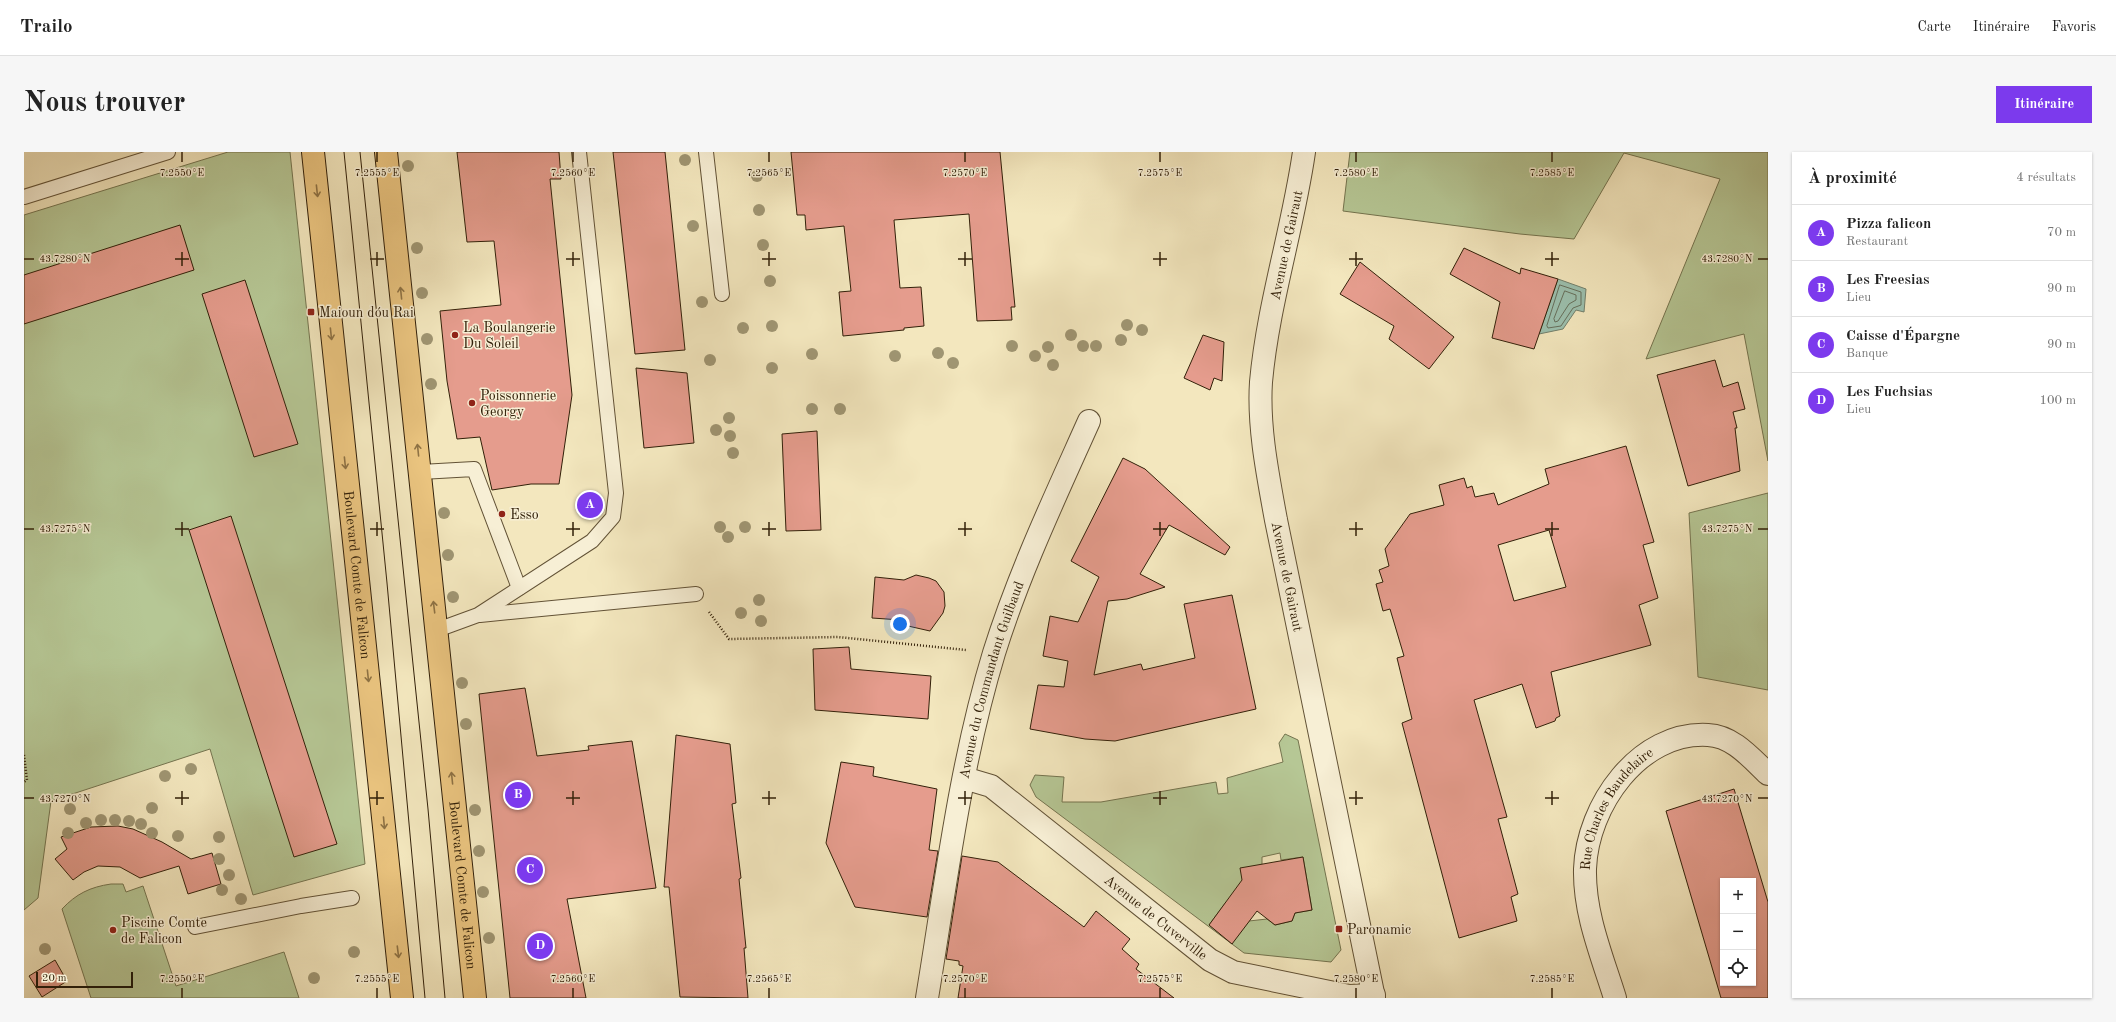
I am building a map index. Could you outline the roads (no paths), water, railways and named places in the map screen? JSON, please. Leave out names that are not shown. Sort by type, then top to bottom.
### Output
[{"type":"main road","name":"Boulevard Comte de Falicon","points":[[313,152],[402,998]]},
{"type":"main road","name":"Boulevard Comte de Falicon","points":[[386,152],[475,998]]},
{"type":"street","name":"Avenue de Gairaut","points":[[1304,152],[1268,333],[1261,383],[1264,450],[1276,520],[1374,997]]},
{"type":"street","name":"Avenue du Commandant Guilbaud","points":[[927,998],[964,778],[979,708],[994,653],[1023,571],[1089,421]]},
{"type":"street","name":"Rue Charles Baudelaire","points":[[1615,998],[1586,900],[1585,868],[1589,842],[1597,817],[1609,794],[1626,771],[1657,747],[1682,738],[1709,735],[1737,745],[1768,774]]},
{"type":"street","name":"Avenue de Cuverville","points":[[964,778],[991,786],[1210,960],[1233,972],[1349,996],[1374,997]]},
{"type":"lane","points":[[24,197],[168,152]]},
{"type":"lane","points":[[437,630],[478,615],[592,541],[613,517],[616,493],[579,152]]},
{"type":"lane","points":[[706,152],[722,294]]},
{"type":"lane","points":[[420,472],[474,469],[519,588]]},
{"type":"lane","points":[[478,615],[696,594]]},
{"type":"lane","points":[[195,927],[301,906],[352,898]]},
{"type":"water","points":[[1558,279],[1586,289],[1584,312],[1576,310],[1563,329],[1539,334]]},
{"type":"tram line","points":[[344,152],[387,583],[425,998]]},
{"type":"tram line","points":[[360,152],[428,809],[445,998]]},
{"type":"place","name":"Maioun dóu Rai","points":[[311,312]]},
{"type":"place","name":"La Boulangerie Du Soleil","points":[[455,335]]},
{"type":"place","name":"Poissonnerie Georgy","points":[[472,403]]},
{"type":"place","name":"Pizza falicon","points":[[590,505]]},
{"type":"place","name":"Esso","points":[[502,514]]},
{"type":"place","name":"Les Freesias","points":[[518,795]]},
{"type":"place","name":"Caisse d'Épargne","points":[[530,870]]},
{"type":"place","name":"Paronamic","points":[[1339,929]]},
{"type":"place","name":"Piscine Comte de Falicon","points":[[113,930]]},
{"type":"place","name":"Les Fuchsias","points":[[540,946]]}]
